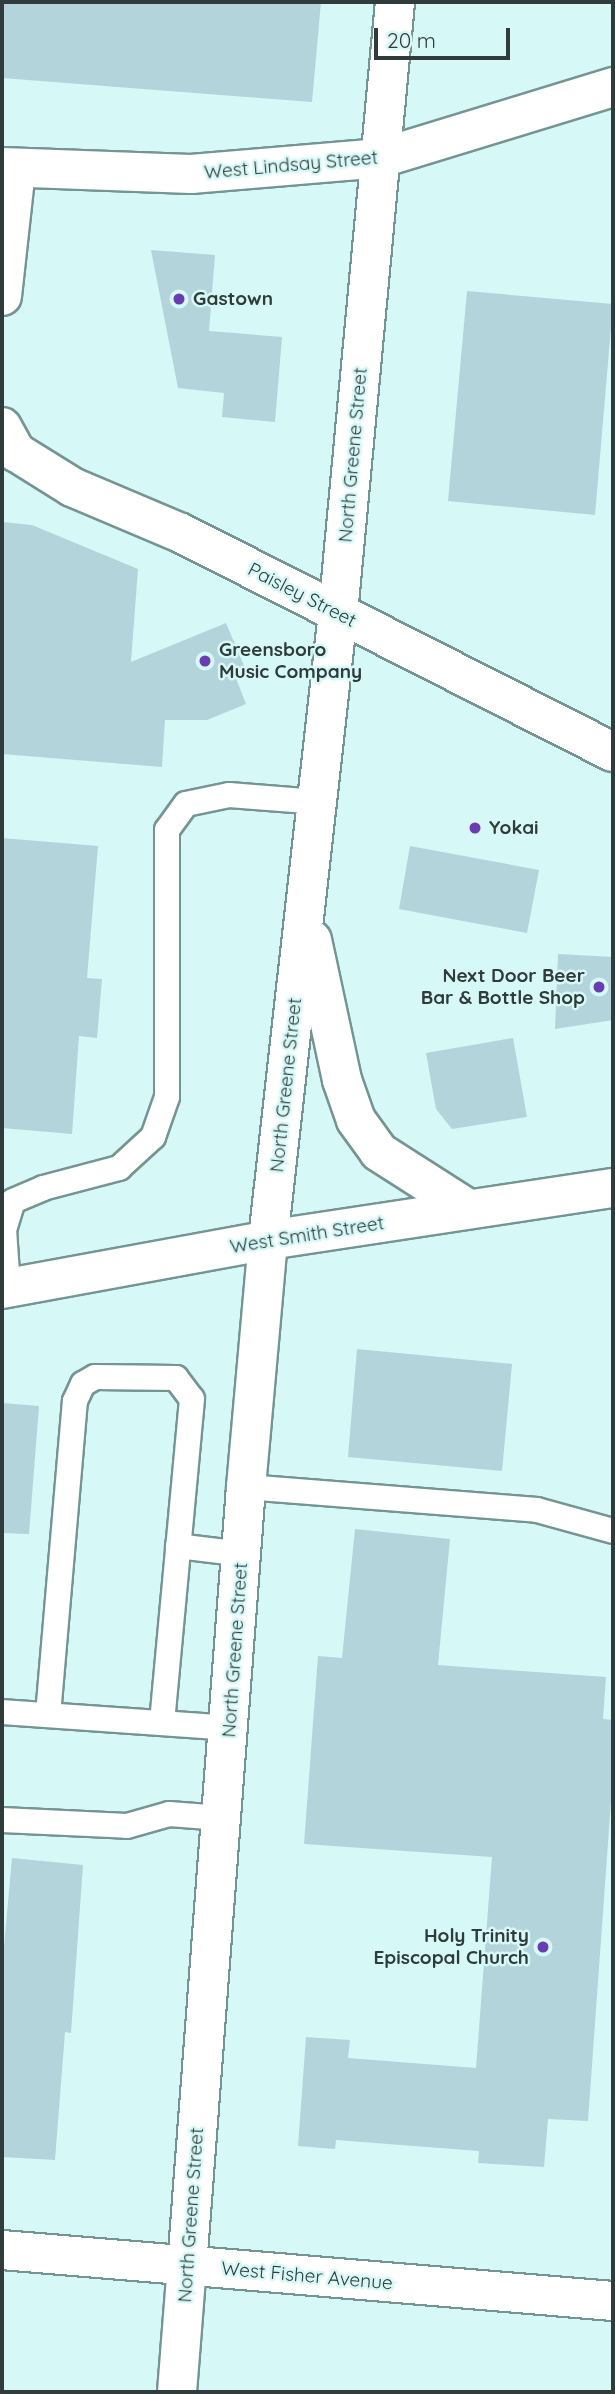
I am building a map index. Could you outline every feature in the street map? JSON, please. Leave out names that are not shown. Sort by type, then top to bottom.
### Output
[{"type":"street","name":"North Greene Street","points":[[177,2392],[230,1728],[246,1487],[268,1240],[338,613],[395,2]]},
{"type":"street","name":"West Lindsay Street","points":[[9,169],[191,174],[381,158],[613,87]]},
{"type":"street","points":[[2,296],[9,169]]},
{"type":"street","name":"Paisley Street","points":[[2,427],[16,452],[72,486],[181,533],[613,752]]},
{"type":"street","name":"North Greene Street","points":[[306,908],[342,1080],[356,1120],[379,1152],[468,1209]]},
{"type":"street","name":"West Smith Street","points":[[5,1289],[268,1240],[613,1188]]},
{"type":"street","name":"West Fisher Avenue","points":[[2,2250],[613,2301]]},
{"type":"lane","points":[[5,1289],[4,1230],[13,1201],[43,1188],[119,1168],[153,1137],[167,1097],[167,830],[186,804],[229,795],[317,802]]},
{"type":"lane","points":[[48,1715],[75,1401],[83,1384],[96,1377],[176,1378],[192,1399],[162,1723]]},
{"type":"lane","points":[[246,1487],[537,1510],[613,1531]]},
{"type":"lane","points":[[178,1546],[243,1554]]},
{"type":"lane","points":[[2,1712],[230,1728]]},
{"type":"lane","points":[[2,1820],[127,1826],[169,1814],[222,1818]]},
{"type":"building","points":[[2,2],[321,2],[312,102],[2,78]]},
{"type":"building","points":[[151,250],[215,255],[209,331],[282,337],[275,422],[222,417],[224,393],[178,388]]},
{"type":"building","points":[[467,291],[613,304],[595,515],[448,501]]},
{"type":"building","points":[[2,522],[32,525],[138,569],[131,662],[226,623],[245,668],[234,673],[246,704],[207,720],[165,720],[162,767],[2,754]]},
{"type":"building","points":[[2,838],[98,846],[87,978],[102,979],[97,1038],[79,1036],[72,1134],[2,1128]]},
{"type":"building","points":[[410,846],[539,870],[527,933],[399,909]]},
{"type":"building","points":[[558,954],[613,957],[613,1020],[555,1029]]},
{"type":"building","points":[[513,1038],[527,1117],[452,1129],[436,1109],[426,1053]]},
{"type":"building","points":[[357,1349],[512,1364],[502,1471],[348,1457]]},
{"type":"building","points":[[2,1403],[39,1406],[29,1534],[2,1533]]},
{"type":"building","name":"Holy Trinity Episcopal Church","points":[[355,1529],[450,1539],[438,1665],[606,1677],[603,1719],[613,1720],[613,1773],[588,2121],[548,2119],[544,2167],[478,2163],[479,2151],[336,2140],[335,2149],[298,2146],[306,2037],[350,2040],[348,2058],[476,2068],[492,1857],[304,1844],[318,1656],[342,1658]]},
{"type":"building","points":[[12,1858],[83,1865],[71,2033],[65,2032],[55,2160],[2,2157],[2,1969]]},
{"type":"place","name":"Gastown","points":[[179,299]]},
{"type":"place","name":"Greensboro Music Company","points":[[205,661]]},
{"type":"place","name":"Yokai","points":[[475,828]]},
{"type":"place","name":"Next Door Beer Bar & Bottle Shop","points":[[599,987]]},
{"type":"place","name":"Holy Trinity Episcopal Church","points":[[543,1947]]}]
